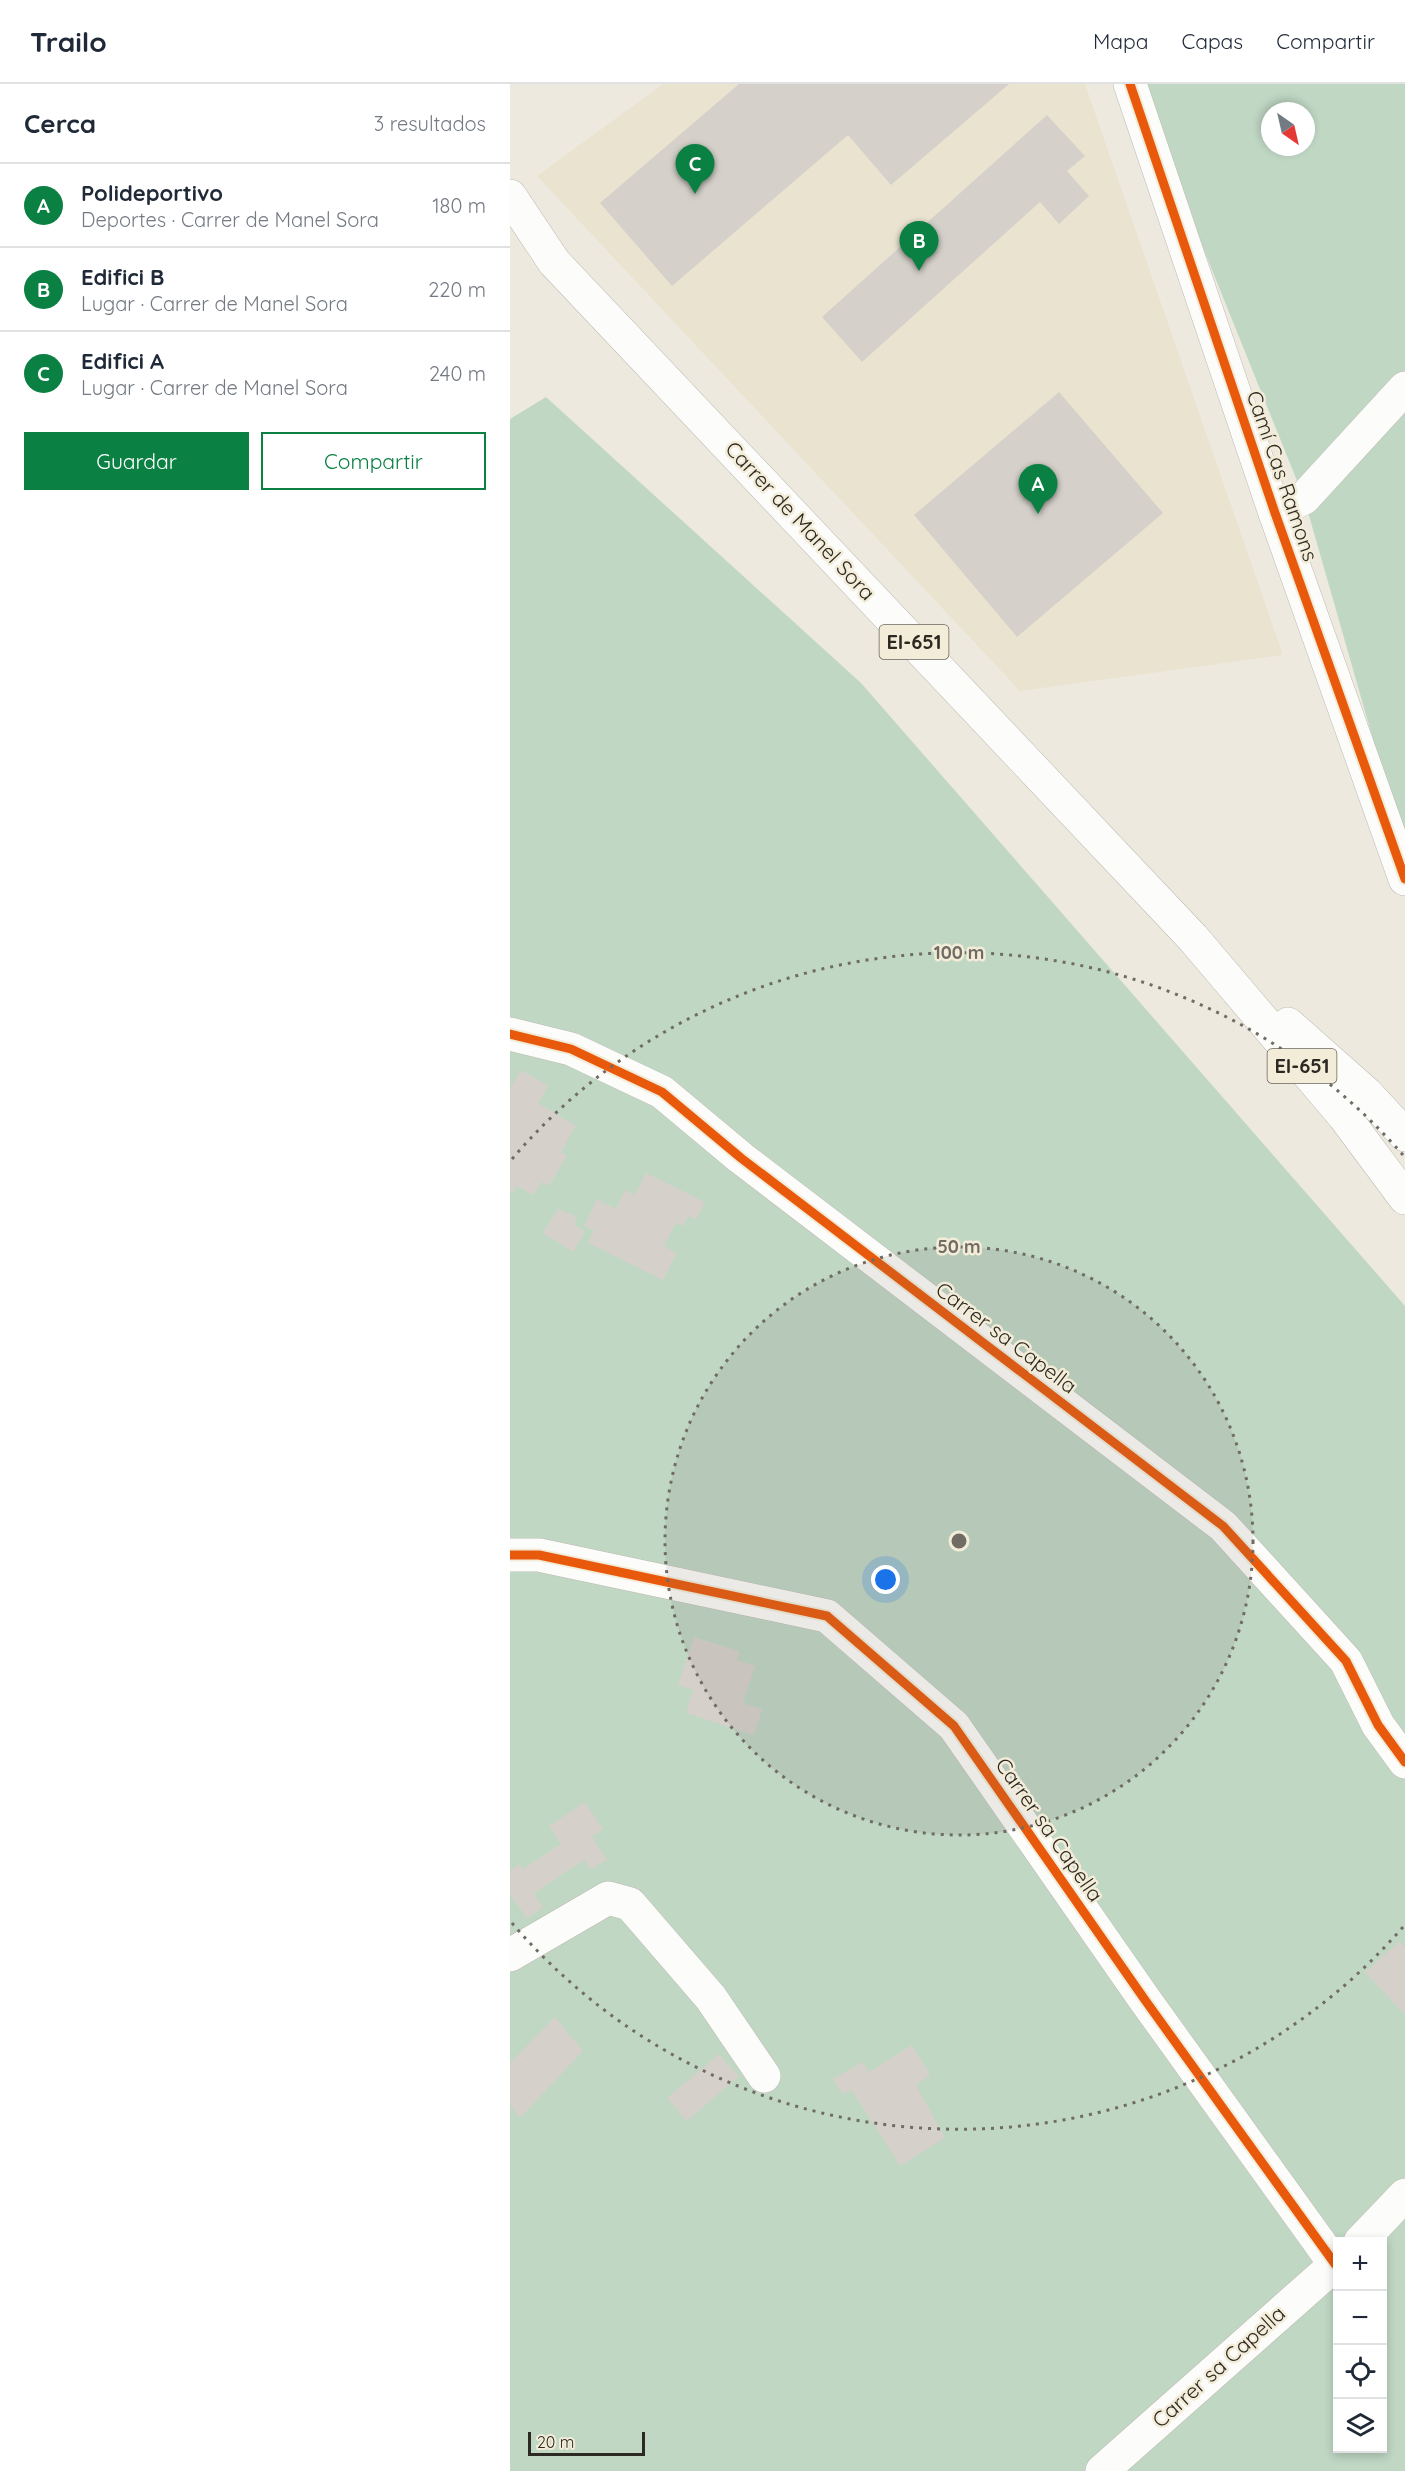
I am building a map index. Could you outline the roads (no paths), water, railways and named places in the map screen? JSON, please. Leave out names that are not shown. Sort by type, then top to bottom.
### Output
[{"type":"street","name":"Camí Cas Ramons","points":[[1130,84],[1275,513],[1405,879]]},
{"type":"street","name":"Carrer de Manel Sora","points":[[510,196],[554,262],[1193,938],[1344,1116],[1405,1198]]},
{"type":"street","name":"Carrer de Manel Sora","points":[[510,229],[554,262]]},
{"type":"street","points":[[1275,513],[1304,498],[1405,388]]},
{"type":"street","name":"Carrer de Manel Sora","points":[[1193,938],[1366,1093],[1405,1135]]},
{"type":"street","name":"Carrer sa Capella","points":[[510,1034],[571,1049],[662,1092],[741,1158],[1222,1526],[1346,1660],[1378,1725],[1405,1762]]},
{"type":"street","name":"Carrer sa Capella","points":[[510,1555],[539,1555],[827,1616],[954,1726],[1145,2000],[1333,2259]]},
{"type":"street","points":[[510,1955],[608,1898],[630,1904],[711,1998],[764,2076]]},
{"type":"street","points":[[1363,2237],[1405,2195]]},
{"type":"street","name":"Carrer sa Capella","points":[[1102,2471],[1333,2266]]},
{"type":"place","name":"Edifici A","points":[[695,194]]},
{"type":"place","name":"Edifici B","points":[[919,271]]},
{"type":"place","name":"Polideportivo","points":[[1038,514]]}]
